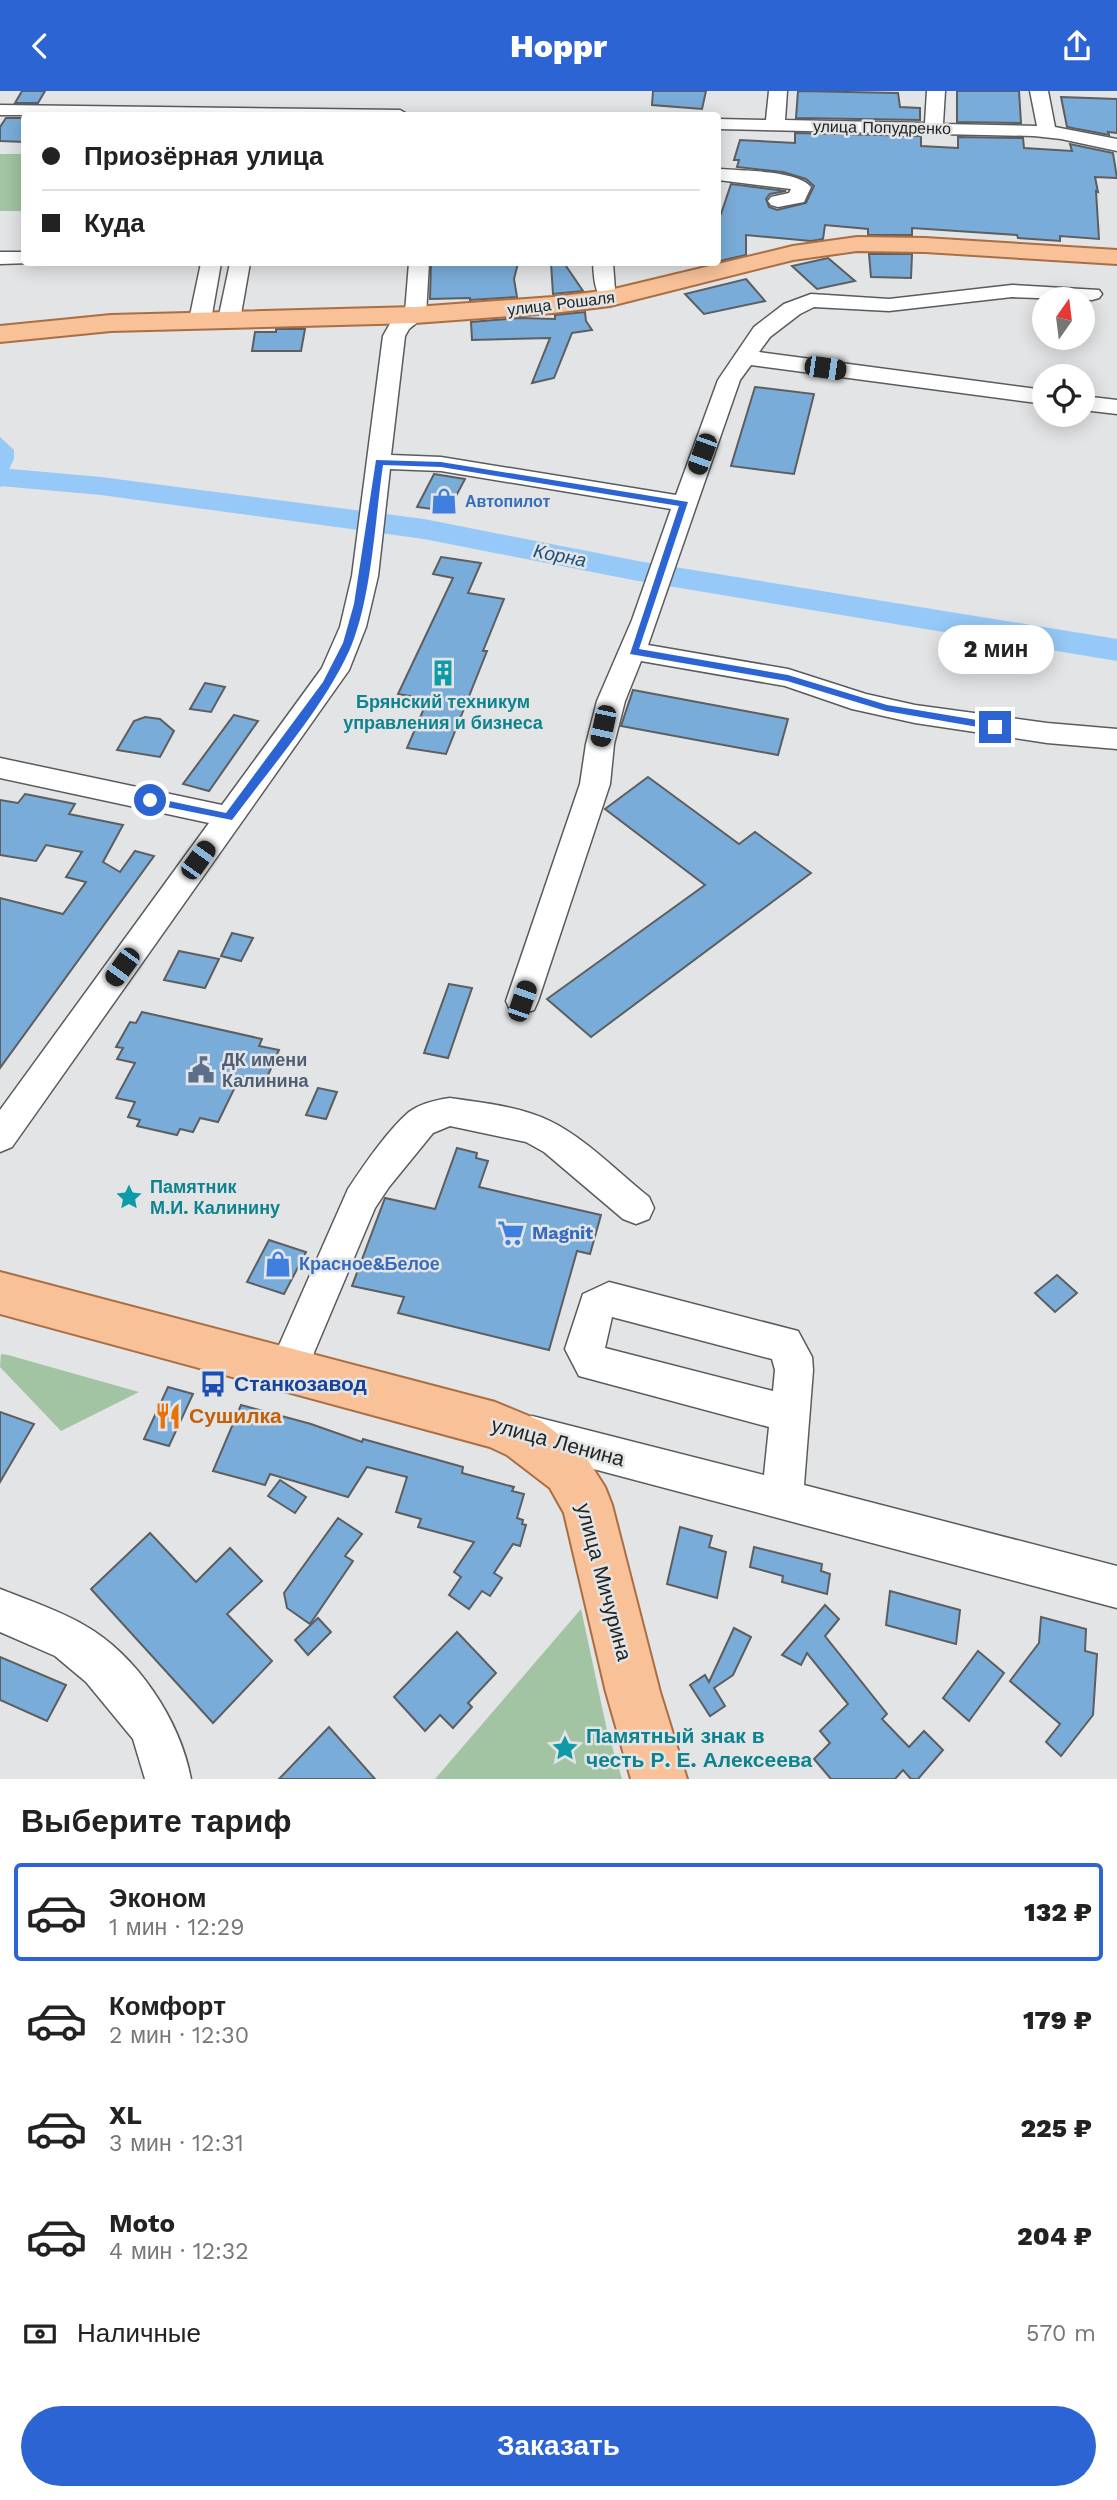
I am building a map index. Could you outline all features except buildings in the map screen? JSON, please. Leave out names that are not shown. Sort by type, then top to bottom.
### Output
[{"type":"main road","name":"улица Рошаля","points":[[0,334],[88,325],[415,315],[539,307],[610,298],[707,269],[857,244],[925,245],[1117,257]]},
{"type":"main road","name":"улица Ленина","points":[[0,1293],[495,1425]]},
{"type":"main road","name":"улица Мичурина","points":[[495,1425],[546,1453],[567,1471],[587,1505],[633,1692],[659,1779]]},
{"type":"street","points":[[292,112],[299,91]]},
{"type":"street","points":[[775,126],[778,91]]},
{"type":"street","points":[[934,128],[936,91]]},
{"type":"street","points":[[1039,91],[1047,131]]},
{"type":"street","points":[[0,110],[195,112]]},
{"type":"street","points":[[721,174],[729,151],[726,125]]},
{"type":"street","name":"улица Попудренко","points":[[726,125],[1047,131],[1117,145]]},
{"type":"street","points":[[721,180],[791,182],[801,187],[797,198],[778,201]]},
{"type":"street","points":[[0,258],[21,258]]},
{"type":"street","points":[[200,320],[210,266]]},
{"type":"street","points":[[229,320],[239,266]]},
{"type":"street","points":[[0,1137],[335,670],[353,627],[369,542],[394,336],[400,325],[415,315],[419,266]]},
{"type":"street","points":[[603,266],[605,290],[610,298]]},
{"type":"street","points":[[522,1001],[595,784],[600,744],[611,701],[633,651],[729,380],[743,357],[770,325],[792,309],[811,300],[889,305],[1012,291],[1032,292]]},
{"type":"street","points":[[351,316],[380,323],[394,336]]},
{"type":"street","points":[[743,357],[1032,395]]},
{"type":"street","points":[[1095,404],[1117,407]]},
{"type":"street","points":[[379,462],[441,464],[684,504]]},
{"type":"street","points":[[633,651],[788,678],[862,702],[915,714],[1034,732],[1117,739]]},
{"type":"street","points":[[0,768],[228,817]]},
{"type":"street","points":[[288,1369],[361,1200],[376,1176],[421,1122],[434,1115],[468,1114],[538,1131],[556,1142],[636,1207]]},
{"type":"street","points":[[782,1499],[790,1415],[793,1357],[784,1344],[609,1299],[596,1306],[584,1349],[593,1363],[790,1415]]},
{"type":"street","name":"улица Ленина","points":[[495,1425],[628,1462],[782,1499],[1117,1587]]},
{"type":"street","points":[[0,1610],[66,1639],[83,1649],[99,1664],[148,1721],[164,1758],[168,1779]]},
{"type":"green space","points":[[0,154],[21,154],[21,211],[0,211]]},
{"type":"green space","points":[[1,1354],[139,1392],[61,1431],[0,1367]]},
{"type":"green space","points":[[581,1609],[607,1730],[622,1779],[435,1779]]},
{"type":"water","points":[[0,437],[14,450],[14,459],[0,488]]},
{"type":"waterway","name":"Корна","points":[[0,477],[101,486],[424,529],[638,571],[1117,650]]},
{"type":"place","name":"Автопилот","points":[[444,501]]},
{"type":"place","name":"Брянский техникум управления и бизнеса","points":[[443,673]]},
{"type":"place","name":"ДК имени Калинина","points":[[201,1070]]},
{"type":"place","name":"Памятник М.И. Калинину","points":[[129,1197]]},
{"type":"place","name":"Magnit","points":[[511,1233]]},
{"type":"place","name":"Красное&Белое","points":[[278,1264]]},
{"type":"place","name":"Станкозавод","points":[[213,1384]]},
{"type":"place","name":"Сушилка","points":[[168,1416]]},
{"type":"place","name":"Памятный знак в честь Р. Е. Алексеева","points":[[565,1748]]},
{"type":"route","points":[[150,800],[228,817],[328,683],[348,643],[359,604],[379,462],[441,464],[684,504],[633,651],[788,678],[886,708],[995,727]]}]
